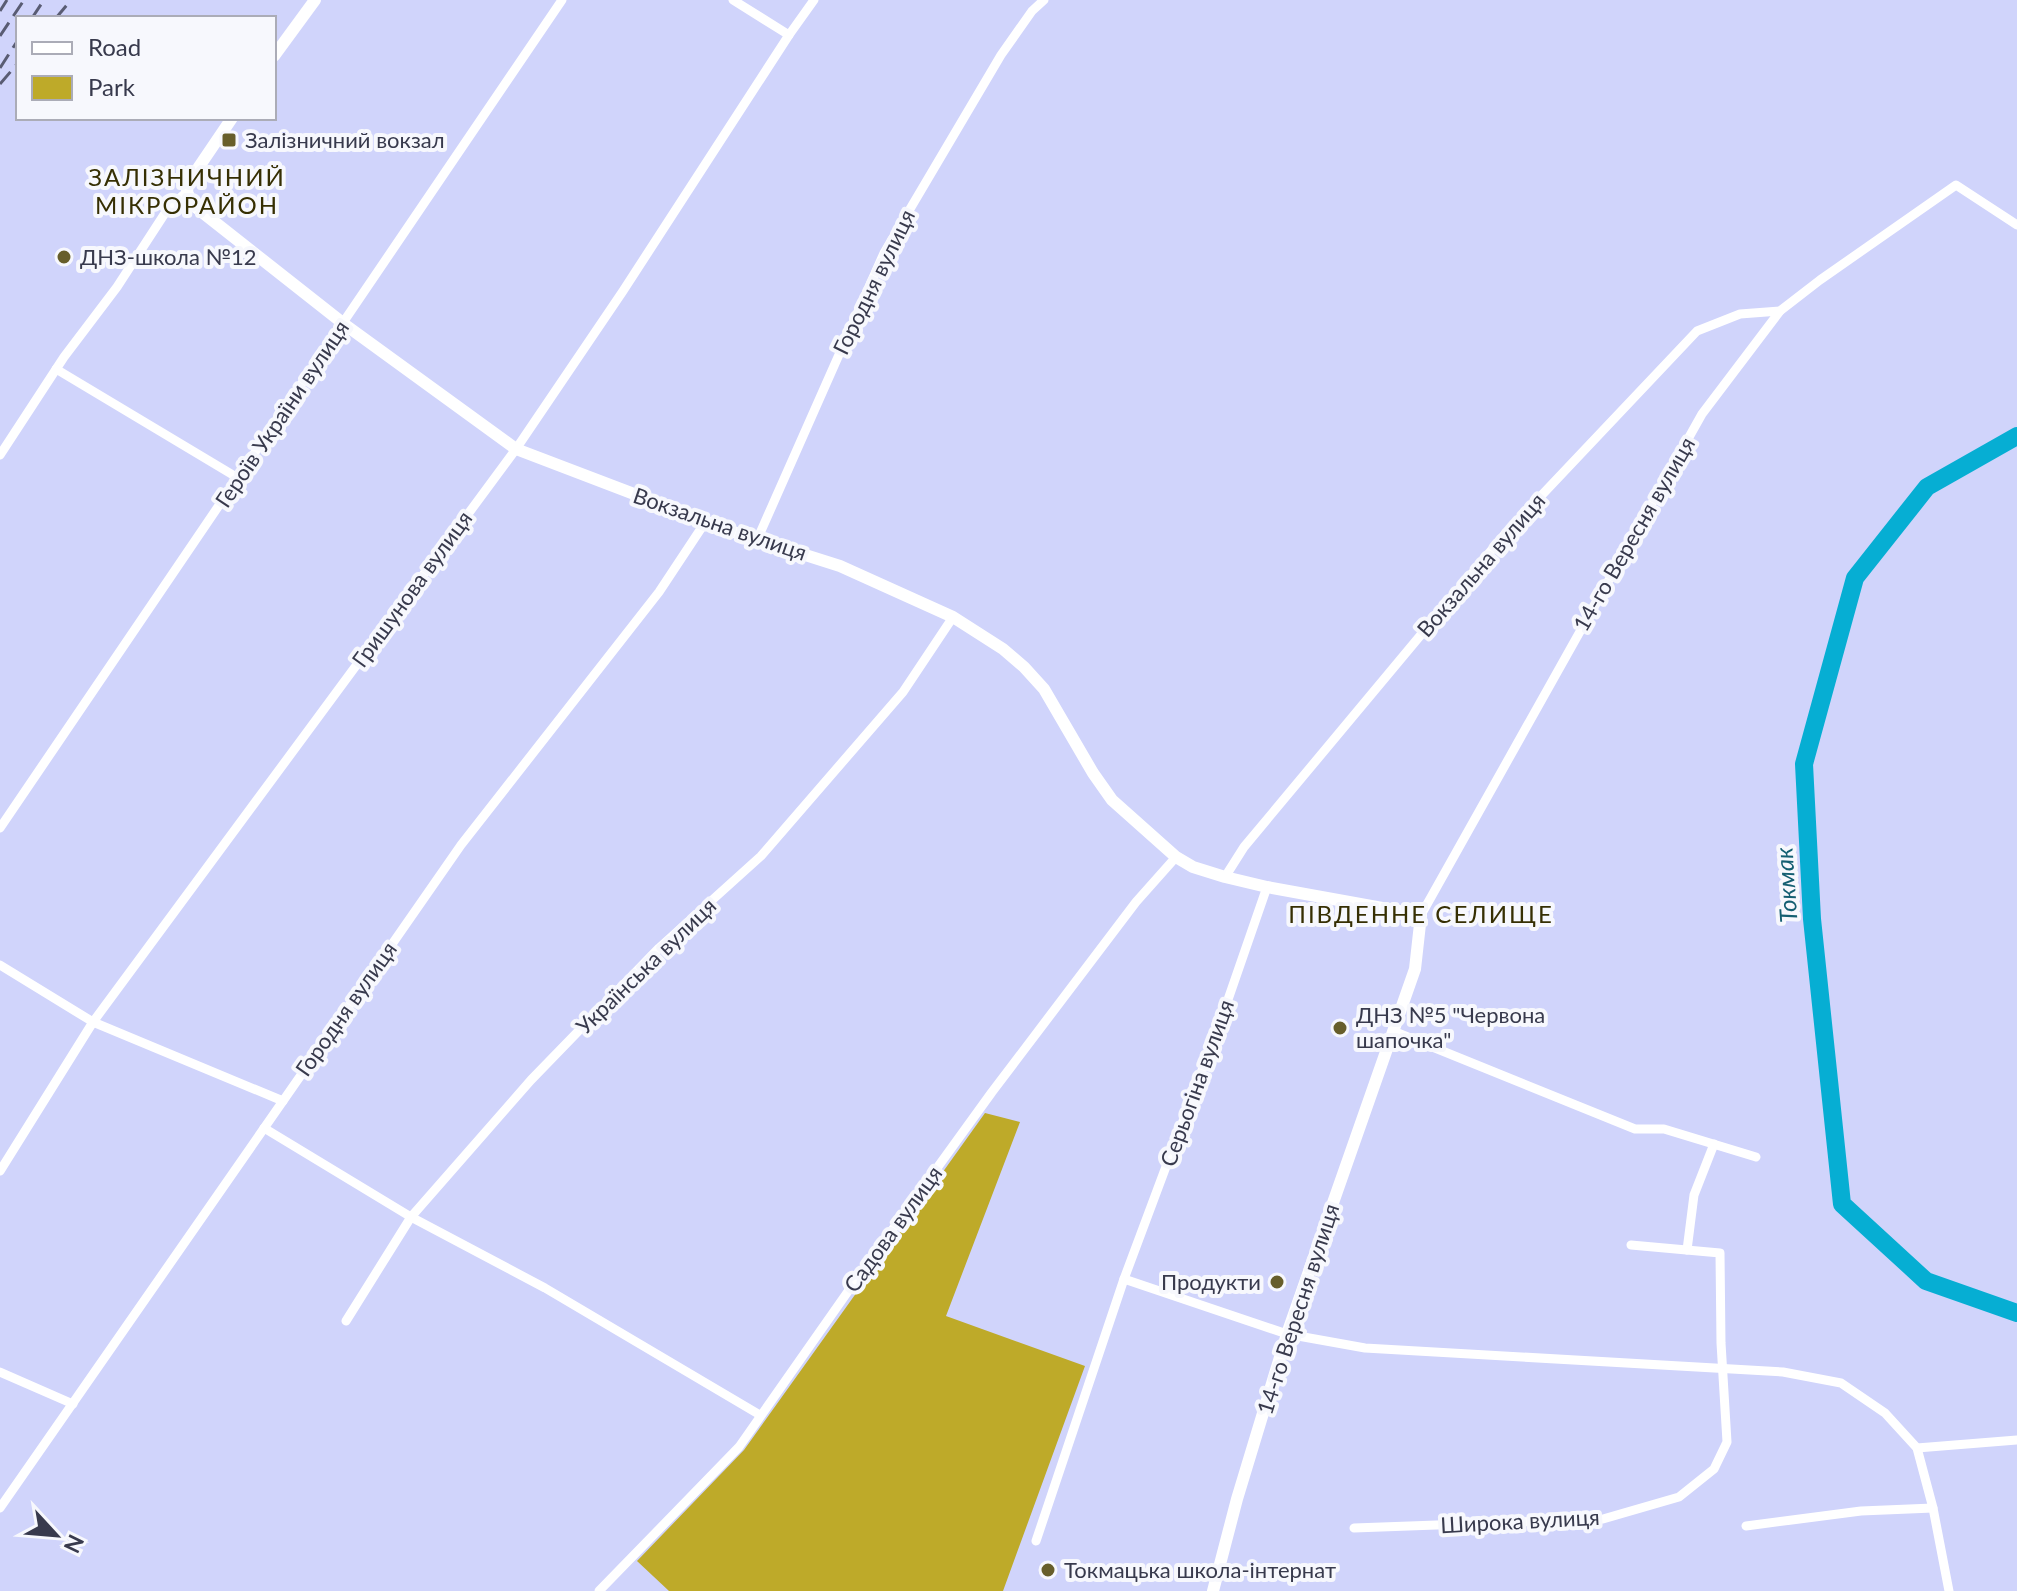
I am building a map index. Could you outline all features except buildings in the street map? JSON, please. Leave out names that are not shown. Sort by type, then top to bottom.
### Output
[{"type":"street","points":[[276,53],[315,0]]},
{"type":"street","name":"Героїв України вулиця","points":[[0,828],[562,0]]},
{"type":"street","points":[[733,0],[789,35]]},
{"type":"street","name":"Гришунова вулиця","points":[[0,1171],[93,1022],[516,449],[814,0]]},
{"type":"street","name":"Городня вулиця","points":[[757,540],[884,253],[1001,55],[1032,11],[1044,0]]},
{"type":"street","points":[[0,455],[169,207],[187,192],[188,183],[231,120]]},
{"type":"street","name":"14-го Вересня вулиця","points":[[1213,1591],[1287,1334],[1415,969],[1421,915],[1702,414],[1780,311],[1956,185],[2017,225]]},
{"type":"street","name":"Вокзальна вулиця","points":[[187,192],[193,205],[344,324],[516,449],[757,540],[840,566],[953,617],[1003,649],[1044,689],[1112,800],[1176,857],[1193,867],[1267,887],[1421,915]]},
{"type":"street","name":"Вокзальна вулиця","points":[[1225,877],[1244,847],[1505,534],[1677,350],[1697,331],[1740,314],[1780,311]]},
{"type":"street","points":[[56,369],[238,478]]},
{"type":"street","name":"Городня вулиця","points":[[0,1508],[461,845],[659,592],[706,521]]},
{"type":"street","name":"Українська вулиця","points":[[346,1321],[411,1217],[542,1069],[659,948],[761,856],[903,692],[953,617]]},
{"type":"street","name":"Садова вулиця","points":[[599,1591],[739,1447],[992,1092],[1136,902],[1176,857]]},
{"type":"street","name":"Серьогіна вулиця","points":[[1036,1541],[1124,1279],[1267,887]]},
{"type":"street","points":[[0,965],[93,1022],[283,1101]]},
{"type":"street","points":[[1393,1031],[1635,1129],[1664,1129],[1756,1157]]},
{"type":"street","points":[[264,1128],[411,1217],[545,1288],[760,1415]]},
{"type":"street","points":[[1687,1250],[1694,1195],[1714,1144]]},
{"type":"street","name":"Широка вулиця","points":[[1354,1528],[1603,1519],[1679,1497],[1714,1469],[1727,1442],[1720,1253],[1631,1245]]},
{"type":"street","points":[[1124,1279],[1287,1334],[1365,1348],[1783,1372],[1841,1383],[1885,1413],[1917,1448],[1933,1508],[1949,1591]]},
{"type":"street","points":[[0,1372],[73,1404]]},
{"type":"street","points":[[1917,1448],[2017,1440]]},
{"type":"street","points":[[1746,1526],[1861,1511],[1933,1508]]},
{"type":"green space","points":[[985,1113],[1020,1122],[946,1316],[1085,1366],[1003,1591],[669,1591],[637,1561],[744,1450]]},
{"type":"waterway","name":"Токмак","points":[[2017,436],[1927,487],[1855,578],[1804,764],[1812,919],[1842,1204],[1926,1281],[2017,1313]]},
{"type":"railway","points":[[0,11],[7,0]]},
{"type":"railway","points":[[0,36],[24,0]]},
{"type":"railway","points":[[33,16],[44,0]]},
{"type":"railway","points":[[58,16],[71,0]]},
{"type":"railway","points":[[0,68],[16,43]]},
{"type":"railway","points":[[0,84],[16,65]]},
{"type":"place","name":"Залізничний вокзал","points":[[229,140]]},
{"type":"place","name":"ДНЗ-школа №12","points":[[64,257]]},
{"type":"place","name":"ДНЗ №5 \"Червона шапочка\"","points":[[1340,1028]]},
{"type":"place","name":"Продукти","points":[[1277,1282]]},
{"type":"place","name":"Токмацька школа-інтернат","points":[[1048,1570]]},
{"type":"district","name":"ЗАЛІЗНИЧНИЙ МІКРОРАЙОН","points":[[187,192]]},
{"type":"district","name":"ПІВДЕННЕ СЕЛИЩЕ","points":[[1421,915]]}]
